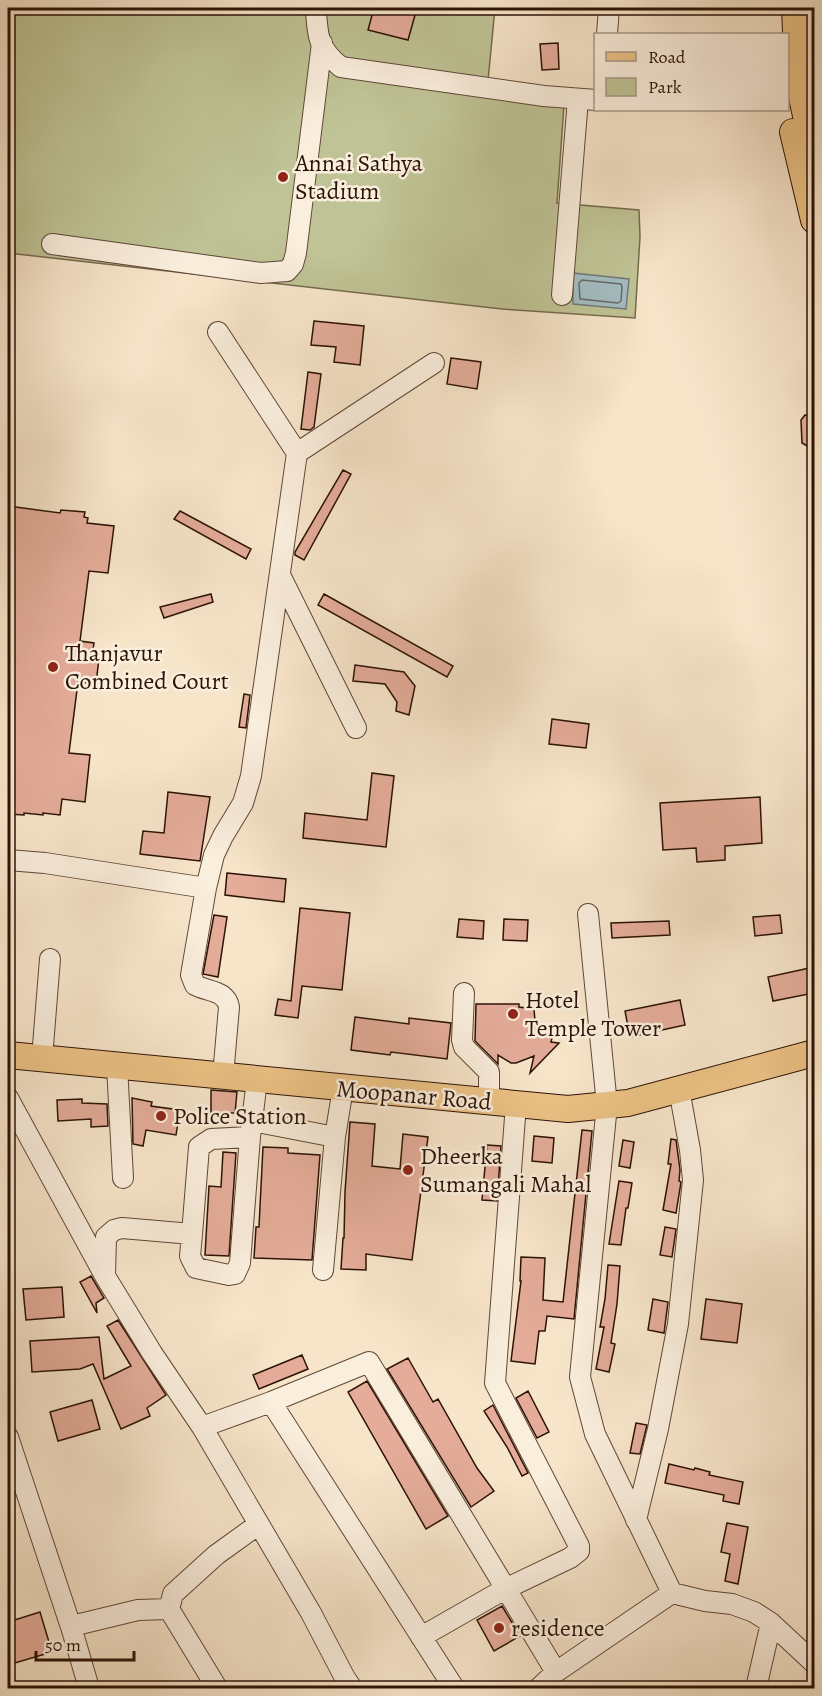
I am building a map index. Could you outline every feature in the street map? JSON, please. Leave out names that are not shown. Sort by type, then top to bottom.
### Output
[{"type":"main road","points":[[781,8],[782,33]]},
{"type":"main road","points":[[795,8],[806,78],[793,107],[814,220]]},
{"type":"main road","points":[[793,107],[814,153]]},
{"type":"main road","name":"Moopanar Road","points":[[8,1055],[568,1109],[628,1102],[814,1053]]},
{"type":"street","points":[[316,8],[317,32],[327,56],[341,67],[532,94],[587,99],[562,295]]},
{"type":"street","points":[[607,33],[609,8]]},
{"type":"street","points":[[52,244],[261,273],[287,271],[293,264],[296,253],[322,43]]},
{"type":"street","points":[[218,332],[297,453],[251,776],[243,803],[214,855],[191,975],[195,985],[224,995],[228,1000],[223,1076]]},
{"type":"street","points":[[297,453],[434,363]]},
{"type":"street","points":[[280,575],[356,728]]},
{"type":"street","points":[[8,860],[45,863],[206,888]]},
{"type":"street","points":[[588,914],[607,1105],[580,1377],[595,1434],[672,1593]]},
{"type":"street","points":[[42,1058],[50,959]]},
{"type":"street","points":[[464,993],[462,1040],[469,1054],[489,1072],[489,1102]]},
{"type":"street","points":[[117,1066],[123,1178]]},
{"type":"street","points":[[257,1080],[251,1129],[240,1263],[235,1274],[229,1275],[196,1268],[190,1256],[199,1147],[211,1139],[251,1129],[335,1137]]},
{"type":"street","points":[[323,1270],[335,1137],[343,1088]]},
{"type":"street","points":[[636,1520],[658,1429],[678,1324],[693,1180],[679,1089]]},
{"type":"street","points":[[8,1098],[105,1276],[152,1353],[202,1427],[311,1613],[352,1689]]},
{"type":"street","points":[[421,1637],[506,1588],[576,1555],[579,1546],[495,1383],[516,1104]]},
{"type":"street","points":[[105,1276],[106,1237],[114,1230],[122,1228],[192,1234]]},
{"type":"street","points":[[202,1427],[369,1362],[556,1672]]},
{"type":"street","points":[[271,1402],[454,1689]]},
{"type":"street","points":[[8,1437],[72,1630],[86,1688]]},
{"type":"street","points":[[217,1689],[169,1609],[173,1594],[216,1555],[259,1524]]},
{"type":"street","points":[[539,1689],[556,1672],[672,1593],[705,1601],[732,1604],[754,1612],[771,1623],[814,1663]]},
{"type":"street","points":[[72,1630],[80,1624],[138,1610],[169,1609]]},
{"type":"street","points":[[756,1689],[771,1623]]},
{"type":"green space","name":"Annai Sathya Stadium","points":[[8,8],[495,8],[487,91],[564,105],[557,203],[639,210],[640,237],[635,318],[502,309],[8,253]]},
{"type":"water","points":[[573,273],[629,279],[626,309],[573,304]]},
{"type":"building","points":[[374,8],[417,8],[408,40],[368,30]]},
{"type":"building","points":[[558,43],[559,69],[542,70],[540,44]]},
{"type":"building","points":[[314,321],[364,326],[360,365],[334,362],[336,347],[311,345]]},
{"type":"building","points":[[451,358],[481,362],[477,389],[447,384]]},
{"type":"building","points":[[308,372],[321,374],[314,427],[310,430],[301,429]]},
{"type":"building","points":[[805,415],[814,418],[814,450],[802,443],[801,420]]},
{"type":"building","points":[[343,470],[351,474],[304,560],[295,555],[295,552]]},
{"type":"building","name":"Thanjavur Combined Court","points":[[8,506],[60,513],[61,510],[85,512],[84,517],[88,518],[87,523],[114,526],[108,573],[89,571],[80,641],[94,643],[92,657],[99,658],[96,684],[78,682],[69,753],[90,755],[85,802],[62,799],[60,815],[8,814]]},
{"type":"building","points":[[180,511],[251,549],[246,559],[174,519]]},
{"type":"building","points":[[211,594],[213,602],[164,618],[160,607]]},
{"type":"building","points":[[324,594],[453,666],[447,677],[318,605]]},
{"type":"building","points":[[355,665],[404,672],[415,686],[409,715],[396,711],[397,702],[385,684],[353,681]]},
{"type":"building","points":[[244,694],[250,695],[246,728],[239,727]]},
{"type":"building","points":[[552,719],[589,724],[586,748],[549,744]]},
{"type":"building","points":[[372,773],[394,776],[386,847],[303,838],[305,813],[367,820]]},
{"type":"building","points":[[168,792],[210,797],[200,861],[140,854],[143,831],[164,833]]},
{"type":"building","points":[[760,797],[762,843],[725,846],[725,860],[697,862],[696,848],[663,850],[660,803]]},
{"type":"building","points":[[227,873],[286,879],[284,902],[225,895]]},
{"type":"building","points":[[300,908],[350,913],[342,990],[302,986],[298,1018],[275,1015],[278,999],[291,1001]]},
{"type":"building","points":[[214,915],[227,917],[218,977],[203,974]]},
{"type":"building","points":[[780,915],[782,933],[755,936],[753,917]]},
{"type":"building","points":[[459,919],[484,921],[483,939],[457,937]]},
{"type":"building","points":[[504,919],[528,920],[527,941],[503,940]]},
{"type":"building","points":[[669,921],[670,935],[612,938],[611,923]]},
{"type":"building","points":[[814,967],[814,993],[773,1001],[768,977]]},
{"type":"building","points":[[680,1000],[685,1025],[630,1037],[625,1011]]},
{"type":"building","points":[[476,1004],[519,1004],[519,1007],[534,1009],[537,1026],[543,1027],[542,1032],[547,1032],[547,1037],[552,1038],[551,1042],[559,1043],[530,1073],[534,1056],[511,1063],[498,1055],[498,1064],[475,1041]]},
{"type":"building","points":[[355,1017],[409,1024],[409,1018],[451,1023],[447,1059],[351,1050]]},
{"type":"building","points":[[211,1090],[237,1092],[235,1113],[211,1113]]},
{"type":"building","points":[[132,1098],[152,1102],[151,1106],[180,1110],[176,1135],[146,1130],[143,1146],[133,1144]]},
{"type":"building","points":[[82,1099],[82,1103],[107,1104],[108,1126],[91,1127],[91,1119],[58,1121],[57,1100]]},
{"type":"building","points":[[350,1122],[375,1124],[372,1166],[400,1169],[403,1134],[428,1137],[412,1260],[366,1254],[366,1270],[341,1269]]},
{"type":"building","points":[[582,1130],[592,1131],[574,1319],[547,1316],[545,1331],[539,1331],[535,1364],[511,1361],[521,1281],[521,1257],[545,1258],[543,1300],[563,1302]]},
{"type":"building","points":[[534,1136],[554,1138],[552,1163],[532,1161]]},
{"type":"building","points":[[671,1139],[676,1140],[680,1170],[679,1181],[681,1182],[676,1213],[663,1210],[671,1164],[668,1164]]},
{"type":"building","points":[[623,1140],[634,1142],[630,1168],[619,1166]]},
{"type":"building","points":[[487,1145],[501,1146],[497,1201],[482,1200]]},
{"type":"building","points":[[263,1147],[288,1148],[288,1153],[320,1155],[312,1260],[254,1258],[256,1227],[259,1227]]},
{"type":"building","points":[[223,1152],[236,1153],[229,1256],[205,1255],[209,1186],[221,1187]]},
{"type":"building","points":[[619,1181],[632,1183],[621,1245],[609,1244]]},
{"type":"building","points":[[665,1227],[676,1229],[672,1257],[660,1255]]},
{"type":"building","points":[[608,1265],[620,1266],[611,1343],[615,1344],[609,1372],[596,1369],[604,1327],[600,1327]]},
{"type":"building","points":[[91,1276],[104,1298],[96,1303],[97,1313],[80,1282]]},
{"type":"building","points":[[62,1287],[64,1317],[26,1320],[23,1289]]},
{"type":"building","points":[[653,1299],[668,1302],[664,1333],[648,1330]]},
{"type":"building","points":[[706,1299],[742,1304],[737,1343],[701,1339]]},
{"type":"building","points":[[118,1320],[166,1395],[147,1408],[150,1416],[121,1429],[93,1364],[80,1369],[32,1372],[30,1341],[99,1337],[104,1379],[131,1366],[107,1326]]},
{"type":"building","points":[[302,1355],[308,1369],[259,1389],[253,1375]]},
{"type":"building","points":[[408,1358],[433,1402],[438,1399],[477,1468],[494,1491],[471,1507],[387,1369]]},
{"type":"building","points":[[367,1381],[448,1516],[426,1529],[348,1392]]},
{"type":"building","points":[[528,1391],[549,1432],[537,1438],[516,1398]]},
{"type":"building","points":[[92,1400],[100,1429],[58,1441],[50,1412]]},
{"type":"building","points":[[493,1405],[528,1473],[522,1476],[484,1411]]},
{"type":"building","points":[[636,1423],[647,1425],[640,1454],[630,1453]]},
{"type":"building","points":[[669,1464],[694,1470],[695,1468],[710,1472],[709,1475],[743,1482],[739,1504],[723,1501],[724,1495],[665,1483]]},
{"type":"building","points":[[727,1523],[748,1527],[738,1584],[725,1581],[730,1554],[721,1552]]},
{"type":"building","name":"residence","points":[[502,1606],[520,1636],[494,1651],[477,1620]]},
{"type":"building","points":[[40,1612],[52,1652],[8,1665],[8,1622]]},
{"type":"place","name":"Annai Sathya Stadium","points":[[283,177]]},
{"type":"place","name":"Thanjavur Combined Court","points":[[53,667]]},
{"type":"place","name":"Hotel Temple Tower","points":[[513,1014]]},
{"type":"place","name":"Police Station","points":[[161,1116]]},
{"type":"place","name":"Dheerka Sumangali Mahal","points":[[408,1170]]},
{"type":"place","name":"residence","points":[[499,1628]]}]
